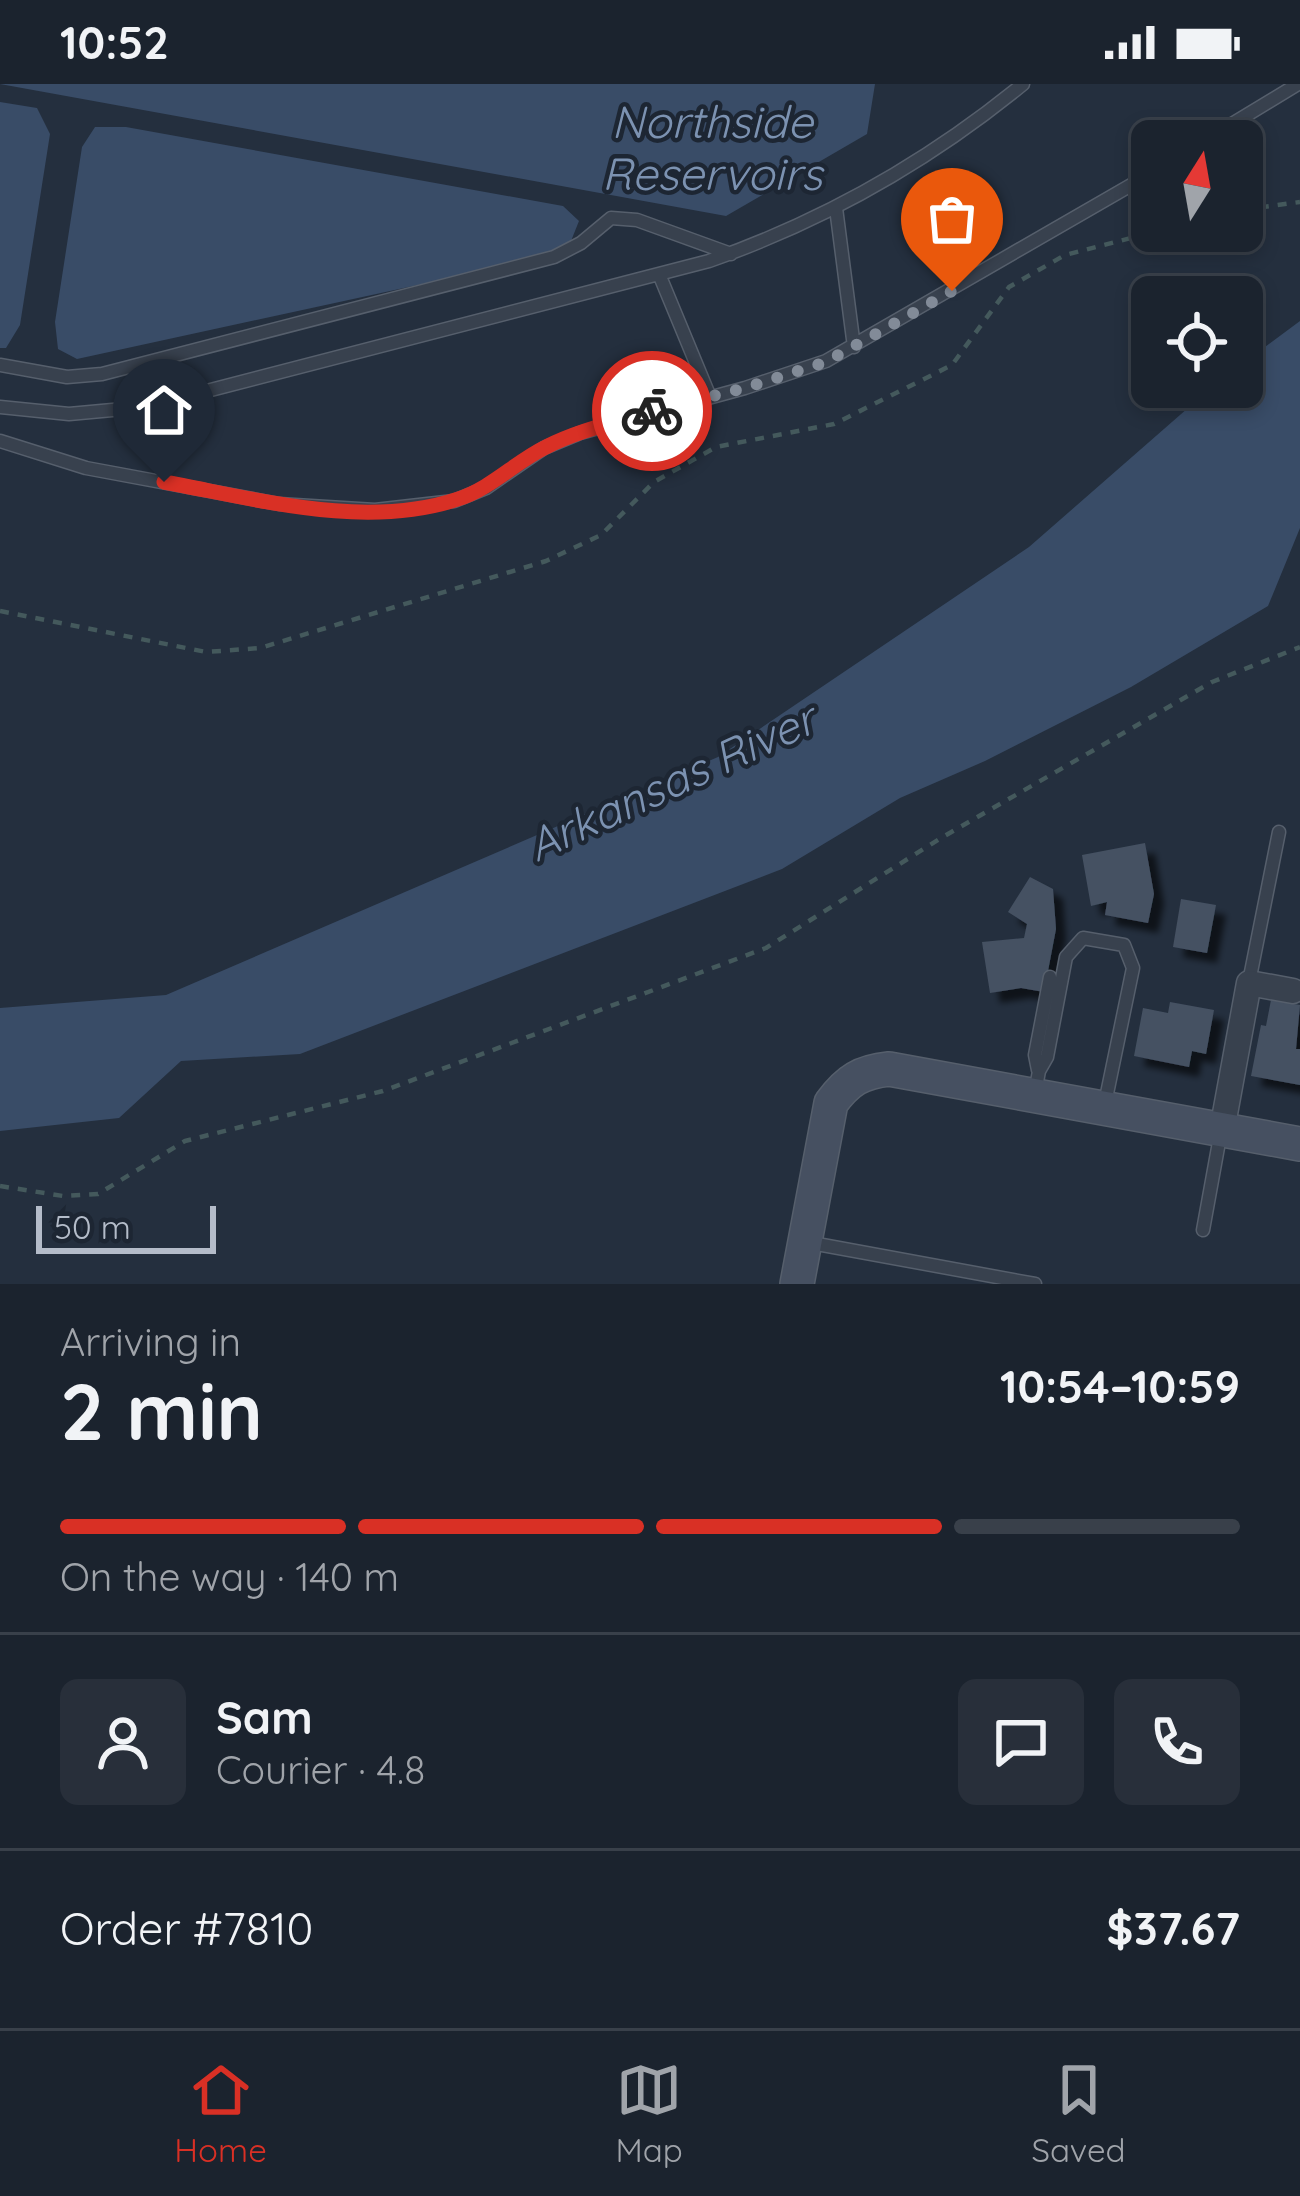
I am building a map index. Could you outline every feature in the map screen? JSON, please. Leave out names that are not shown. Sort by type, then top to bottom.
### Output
[{"type":"street","points":[[1222,1130],[1249,983],[1293,991]]},
{"type":"street","points":[[796,1284],[831,1103],[846,1083],[865,1071],[889,1069],[1036,1084],[1103,1109],[1300,1144]]},
{"type":"lane","points":[[0,406],[69,414],[145,407],[730,254],[836,208],[905,168],[1023,84]]},
{"type":"lane","points":[[1239,120],[1298,84]]},
{"type":"lane","points":[[0,441],[86,468],[279,504],[375,511],[454,501],[486,488],[544,448],[599,427],[826,362],[1131,185]]},
{"type":"lane","points":[[836,208],[854,347]]},
{"type":"lane","points":[[0,365],[67,376],[102,374],[554,257],[581,243],[611,218],[637,220],[730,254]]},
{"type":"lane","points":[[659,274],[710,397]]},
{"type":"lane","points":[[1249,983],[1279,832]]},
{"type":"lane","points":[[1036,1084],[1047,1058],[1066,957],[1083,938],[1124,945],[1133,968],[1103,1109]]},
{"type":"lane","points":[[1036,1084],[1035,1055],[1050,977]]},
{"type":"lane","points":[[1203,1230],[1222,1130]]},
{"type":"lane","points":[[805,1241],[1035,1284]]},
{"type":"path","points":[[1263,207],[1300,202]]},
{"type":"path","points":[[0,611],[206,652],[260,648],[546,561],[601,535],[654,482],[716,447],[834,424],[952,365],[1009,287],[1065,255],[1131,238]]},
{"type":"path","points":[[0,1186],[63,1196],[98,1194],[185,1141],[383,1091],[766,948],[941,838],[1212,682],[1300,647]]},
{"type":"water","name":"Northside Reservoirs","points":[[0,84],[875,84],[867,134],[726,216]]},
{"type":"water","points":[[0,102],[37,108],[50,134],[20,325],[6,348],[0,348]]},
{"type":"water","points":[[95,127],[126,127],[563,206],[579,221],[569,246],[519,263],[77,359],[58,349],[55,322],[82,147]]},
{"type":"water","name":"Arkansas River","points":[[1300,321],[1300,528],[1268,606],[1131,687],[900,798],[782,869],[300,1054],[181,1061],[119,1118],[0,1131],[0,1008],[166,995],[718,757],[1029,547],[1188,408],[1263,408],[1263,348]]},
{"type":"building","points":[[1145,843],[1154,894],[1148,923],[1105,915],[1107,902],[1091,906],[1082,855]]},
{"type":"building","points":[[1030,877],[1053,889],[1056,929],[1044,992],[1021,988],[990,993],[982,942],[1024,938],[1027,924],[1008,912]]},
{"type":"building","points":[[1181,899],[1216,905],[1207,953],[1173,947]]},
{"type":"building","points":[[1271,1000],[1300,1005],[1296,1049],[1300,1049],[1300,1085],[1251,1076]]},
{"type":"building","points":[[1170,1002],[1214,1010],[1206,1054],[1192,1051],[1189,1067],[1134,1056],[1143,1008],[1168,1013]]},
{"type":"way so far","points":[[652,411],[826,362],[952,291]]},
{"type":"route","points":[[164,482],[332,510],[418,508],[486,488],[544,448],[652,411]]}]
